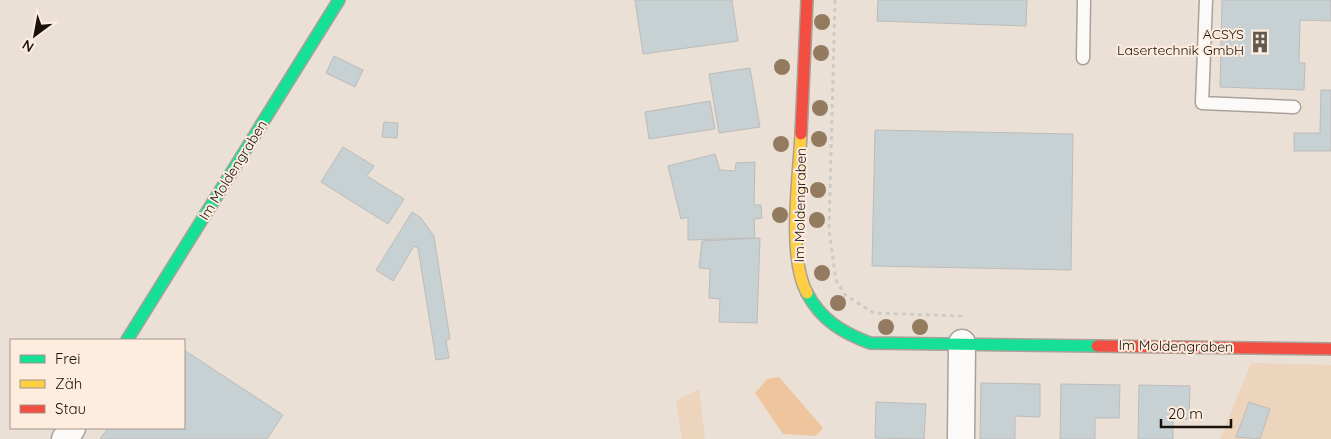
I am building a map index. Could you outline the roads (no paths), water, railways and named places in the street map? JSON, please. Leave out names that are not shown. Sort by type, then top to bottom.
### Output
[{"type":"street","name":"Im Moldengraben","points":[[128,339],[339,0]]},
{"type":"street","name":"Im Moldengraben","points":[[807,0],[796,247],[800,280],[813,304],[826,319],[846,334],[870,343],[1331,348]]},
{"type":"street","points":[[961,439],[962,343]]},
{"type":"lane","points":[[1083,58],[1084,0]]},
{"type":"lane","points":[[1206,0],[1202,103],[1294,107]]},
{"type":"place","name":"ACSYS Lasertechnik GmbH","points":[[1260,42]]}]
